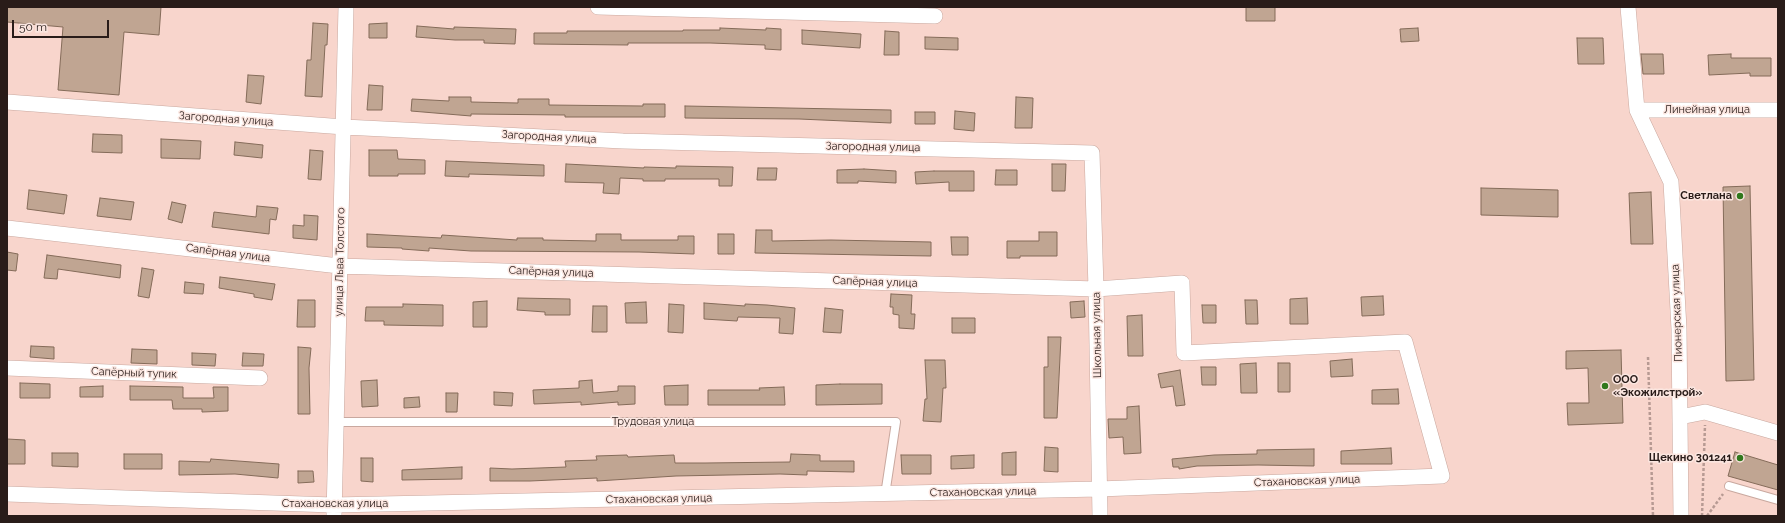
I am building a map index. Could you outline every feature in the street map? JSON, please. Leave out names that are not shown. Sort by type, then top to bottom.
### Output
[{"type":"street","name":"улица Льва Толстого","points":[[334,511],[346,7]]},
{"type":"street","points":[[598,7],[934,16]]},
{"type":"street","points":[[1628,7],[1637,110]]},
{"type":"street","name":"Загородная улица","points":[[7,102],[344,128],[623,141],[1092,153]]},
{"type":"street","name":"Линейная улица","points":[[1637,110],[1778,110]]},
{"type":"street","name":"Пионерская улица","points":[[1637,110],[1671,182],[1679,329],[1681,516]]},
{"type":"street","name":"Школьная улица","points":[[1092,153],[1100,516]]},
{"type":"street","name":"Сапёрная улица","points":[[7,228],[339,266],[1096,289]]},
{"type":"street","name":"Стахановская улица","points":[[7,494],[334,511],[1099,489],[1442,476],[1405,342],[1184,353],[1182,283],[1096,289]]},
{"type":"street","name":"Сапёрный тупик","points":[[7,368],[260,378]]},
{"type":"street","points":[[1680,417],[1705,412],[1778,433]]},
{"type":"lane","name":"Трудовая улица","points":[[336,422],[896,422],[886,495]]},
{"type":"lane","points":[[1729,486],[1778,500]]},
{"type":"path","points":[[1648,357],[1653,516]]},
{"type":"path","points":[[1702,516],[1705,412]]},
{"type":"path","points":[[1707,516],[1729,486]]},
{"type":"building","points":[[7,7],[161,7],[159,35],[124,32],[119,95],[58,90],[63,27],[7,22]]},
{"type":"building","points":[[1246,7],[1275,7],[1275,21],[1246,21]]},
{"type":"building","points":[[313,23],[328,24],[327,45],[325,45],[322,97],[305,96],[307,60],[311,60]]},
{"type":"building","points":[[387,23],[387,38],[369,38],[369,24]]},
{"type":"building","points":[[417,26],[454,29],[454,27],[516,29],[515,44],[484,43],[484,40],[455,40],[416,37]]},
{"type":"building","points":[[720,28],[766,30],[766,28],[781,29],[781,50],[765,49],[765,45],[710,43],[628,43],[628,45],[534,44],[534,33],[567,33],[567,31],[683,31],[720,30]]},
{"type":"building","points":[[1418,28],[1419,41],[1401,42],[1400,29]]},
{"type":"building","points":[[802,30],[861,34],[860,48],[802,44]]},
{"type":"building","points":[[885,31],[899,32],[899,55],[884,55]]},
{"type":"building","points":[[925,37],[958,38],[958,50],[925,49]]},
{"type":"building","points":[[1577,38],[1603,38],[1604,64],[1578,64]]},
{"type":"building","points":[[1641,54],[1663,54],[1664,74],[1643,74]]},
{"type":"building","points":[[1731,54],[1731,58],[1771,58],[1771,76],[1750,76],[1750,73],[1709,75],[1708,55]]},
{"type":"building","points":[[248,75],[264,76],[261,104],[246,102]]},
{"type":"building","points":[[369,85],[383,86],[382,110],[367,110]]},
{"type":"building","points":[[449,97],[471,97],[471,102],[518,103],[518,99],[549,99],[549,105],[643,106],[643,104],[665,104],[665,117],[565,117],[565,115],[471,114],[471,116],[411,111],[412,99],[449,101]]},
{"type":"building","points":[[1016,97],[1033,98],[1032,128],[1015,128]]},
{"type":"building","points":[[685,106],[891,110],[891,123],[799,119],[685,118]]},
{"type":"building","points":[[955,111],[975,113],[974,131],[954,129]]},
{"type":"building","points":[[915,112],[935,112],[935,124],[915,124]]},
{"type":"building","points":[[93,134],[122,135],[122,153],[92,152]]},
{"type":"building","points":[[161,139],[201,141],[200,159],[161,158]]},
{"type":"building","points":[[235,142],[263,145],[262,158],[234,155]]},
{"type":"building","points":[[310,150],[323,151],[321,180],[308,179]]},
{"type":"building","points":[[369,150],[397,150],[398,159],[425,160],[425,174],[369,176]]},
{"type":"building","points":[[446,161],[544,165],[544,176],[469,174],[469,177],[445,176]]},
{"type":"building","points":[[566,164],[644,168],[676,168],[676,166],[733,167],[732,186],[719,186],[719,179],[665,179],[665,181],[643,181],[643,179],[620,178],[619,194],[603,193],[604,183],[565,182]]},
{"type":"building","points":[[1052,164],[1066,164],[1065,191],[1052,191]]},
{"type":"building","points":[[758,168],[777,168],[776,180],[757,180]]},
{"type":"building","points":[[864,169],[896,171],[896,183],[858,181],[858,183],[837,183],[837,170]]},
{"type":"building","points":[[996,170],[1017,170],[1017,185],[995,185]]},
{"type":"building","points":[[974,171],[974,191],[949,191],[949,182],[916,184],[915,172]]},
{"type":"building","points":[[1750,186],[1754,380],[1726,381],[1723,187]]},
{"type":"building","points":[[1481,188],[1558,190],[1558,217],[1481,215]]},
{"type":"building","points":[[29,190],[67,195],[64,214],[27,209]]},
{"type":"building","points":[[1651,192],[1653,244],[1631,244],[1629,193]]},
{"type":"building","points":[[100,198],[134,202],[131,220],[97,216]]},
{"type":"building","points":[[172,202],[186,205],[182,223],[168,219]]},
{"type":"building","points":[[257,206],[278,208],[276,220],[270,219],[269,234],[212,227],[214,212],[256,217]]},
{"type":"building","points":[[304,215],[318,216],[317,240],[293,238],[293,225],[304,226]]},
{"type":"building","points":[[756,230],[772,230],[772,241],[831,240],[931,242],[931,256],[755,253]]},
{"type":"building","points":[[1039,232],[1057,232],[1057,256],[1020,256],[1020,258],[1007,258],[1007,241],[1039,241]]},
{"type":"building","points":[[367,234],[441,238],[442,235],[517,240],[517,238],[543,238],[543,240],[596,241],[596,234],[621,234],[621,240],[678,240],[678,236],[694,236],[694,254],[639,252],[471,251],[429,248],[429,251],[402,248],[367,247]]},
{"type":"building","points":[[718,234],[734,234],[734,254],[718,254]]},
{"type":"building","points":[[951,237],[968,237],[968,255],[952,255]]},
{"type":"building","points":[[7,252],[18,254],[16,271],[7,270]]},
{"type":"building","points":[[47,255],[121,265],[120,278],[58,269],[57,279],[44,278]]},
{"type":"building","points":[[142,268],[154,270],[149,298],[138,296]]},
{"type":"building","points":[[220,277],[275,284],[272,300],[254,297],[254,294],[219,288]]},
{"type":"building","points":[[185,282],[204,284],[203,294],[184,293]]},
{"type":"building","points":[[891,294],[912,295],[911,314],[915,314],[914,329],[899,328],[899,315],[893,314],[893,307],[890,307]]},
{"type":"building","points":[[1383,296],[1384,315],[1362,316],[1361,297]]},
{"type":"building","points":[[518,298],[570,299],[570,315],[545,315],[545,312],[517,310]]},
{"type":"building","points":[[1307,298],[1308,324],[1290,324],[1290,299]]},
{"type":"building","points":[[298,300],[315,300],[315,327],[297,327]]},
{"type":"building","points":[[1245,300],[1257,300],[1258,324],[1246,324]]},
{"type":"building","points":[[487,301],[487,327],[473,327],[473,302]]},
{"type":"building","points":[[1084,301],[1085,317],[1071,318],[1070,302]]},
{"type":"building","points":[[646,302],[647,323],[626,323],[625,303]]},
{"type":"building","points":[[704,303],[745,306],[745,304],[767,305],[795,308],[793,334],[779,333],[780,318],[738,317],[737,321],[704,319]]},
{"type":"building","points":[[403,304],[443,305],[443,326],[384,325],[384,321],[365,321],[366,307],[403,307]]},
{"type":"building","points":[[669,304],[684,305],[683,333],[668,332]]},
{"type":"building","points":[[1202,305],[1216,305],[1216,323],[1203,323]]},
{"type":"building","points":[[593,306],[607,306],[607,332],[592,332]]},
{"type":"building","points":[[825,308],[843,310],[841,333],[823,332]]},
{"type":"building","points":[[1142,315],[1143,356],[1128,356],[1127,316]]},
{"type":"building","points":[[952,318],[975,318],[975,333],[952,333]]},
{"type":"building","points":[[1048,337],[1061,337],[1057,418],[1044,418],[1044,367],[1048,367]]},
{"type":"building","points":[[31,346],[54,347],[54,359],[30,357]]},
{"type":"building","points":[[298,347],[311,348],[309,368],[310,414],[298,414]]},
{"type":"building","points":[[132,349],[157,350],[157,364],[131,363]]},
{"type":"building","name":"ООО «Экожилстрой»","points":[[1621,350],[1623,423],[1568,425],[1567,403],[1589,403],[1588,368],[1566,369],[1566,351]]},
{"type":"building","points":[[192,353],[216,354],[215,366],[192,365]]},
{"type":"building","points":[[243,353],[264,354],[263,366],[242,366]]},
{"type":"building","points":[[1352,359],[1353,376],[1331,377],[1330,361]]},
{"type":"building","points":[[925,360],[945,360],[946,388],[943,388],[941,422],[923,421],[925,399],[927,399]]},
{"type":"building","points":[[1256,363],[1257,393],[1241,393],[1240,364]]},
{"type":"building","points":[[1278,363],[1290,363],[1290,392],[1278,392]]},
{"type":"building","points":[[1201,367],[1216,367],[1216,385],[1202,385]]},
{"type":"building","points":[[1180,370],[1185,405],[1176,406],[1173,386],[1161,388],[1158,374]]},
{"type":"building","points":[[377,380],[378,406],[362,407],[361,381]]},
{"type":"building","points":[[592,380],[593,393],[618,391],[618,386],[635,386],[635,404],[618,405],[618,402],[581,405],[581,402],[534,404],[533,390],[579,388],[579,381]]},
{"type":"building","points":[[20,383],[50,384],[50,398],[20,398]]},
{"type":"building","points":[[882,384],[882,404],[816,405],[816,385]]},
{"type":"building","points":[[688,385],[688,405],[665,405],[664,386]]},
{"type":"building","points":[[103,386],[103,397],[80,397],[80,387]]},
{"type":"building","points":[[130,386],[183,387],[183,398],[214,398],[213,387],[228,387],[228,411],[202,412],[202,409],[173,409],[172,400],[130,400]]},
{"type":"building","points":[[784,387],[785,405],[708,405],[708,390],[760,390],[759,388]]},
{"type":"building","points":[[1398,389],[1399,404],[1372,404],[1372,390]]},
{"type":"building","points":[[494,392],[513,393],[512,406],[494,405]]},
{"type":"building","points":[[446,393],[458,393],[457,412],[446,412]]},
{"type":"building","points":[[419,397],[420,407],[404,408],[404,398]]},
{"type":"building","points":[[1139,406],[1141,453],[1124,454],[1123,437],[1109,438],[1108,419],[1127,419],[1127,407]]},
{"type":"building","points":[[7,439],[25,440],[25,464],[7,464]]},
{"type":"building","points":[[1045,447],[1058,448],[1058,472],[1044,471]]},
{"type":"building","points":[[1391,448],[1392,464],[1341,464],[1341,451]]},
{"type":"building","points":[[1314,449],[1314,466],[1197,466],[1179,469],[1179,467],[1173,467],[1172,459],[1214,455],[1257,454],[1257,450]]},
{"type":"building","points":[[1016,452],[1016,475],[1002,475],[1002,453]]},
{"type":"building","points":[[1735,452],[1778,465],[1778,490],[1728,476]]},
{"type":"building","points":[[52,453],[78,453],[78,467],[52,466]]},
{"type":"building","points":[[124,454],[162,454],[162,469],[124,469]]},
{"type":"building","points":[[791,454],[820,455],[820,461],[854,461],[854,472],[807,471],[807,475],[780,474],[676,476],[597,481],[597,478],[490,481],[490,468],[512,469],[566,467],[565,461],[597,460],[596,456],[627,455],[628,457],[674,455],[675,463],[705,463],[790,462]]},
{"type":"building","points":[[901,455],[931,455],[931,474],[902,474]]},
{"type":"building","points":[[974,455],[974,468],[951,469],[951,456]]},
{"type":"building","points":[[361,458],[373,458],[373,482],[361,481]]},
{"type":"building","points":[[211,459],[279,464],[278,478],[235,474],[179,475],[179,461],[210,462]]},
{"type":"building","points":[[462,467],[462,479],[402,480],[402,470]]},
{"type":"building","points":[[298,471],[313,471],[314,482],[298,483]]},
{"type":"place","name":"Светлана","points":[[1740,196]]},
{"type":"place","name":"ООО «Экожилстрой»","points":[[1605,386]]},
{"type":"place","name":"Щекино 301241","points":[[1740,458]]}]
